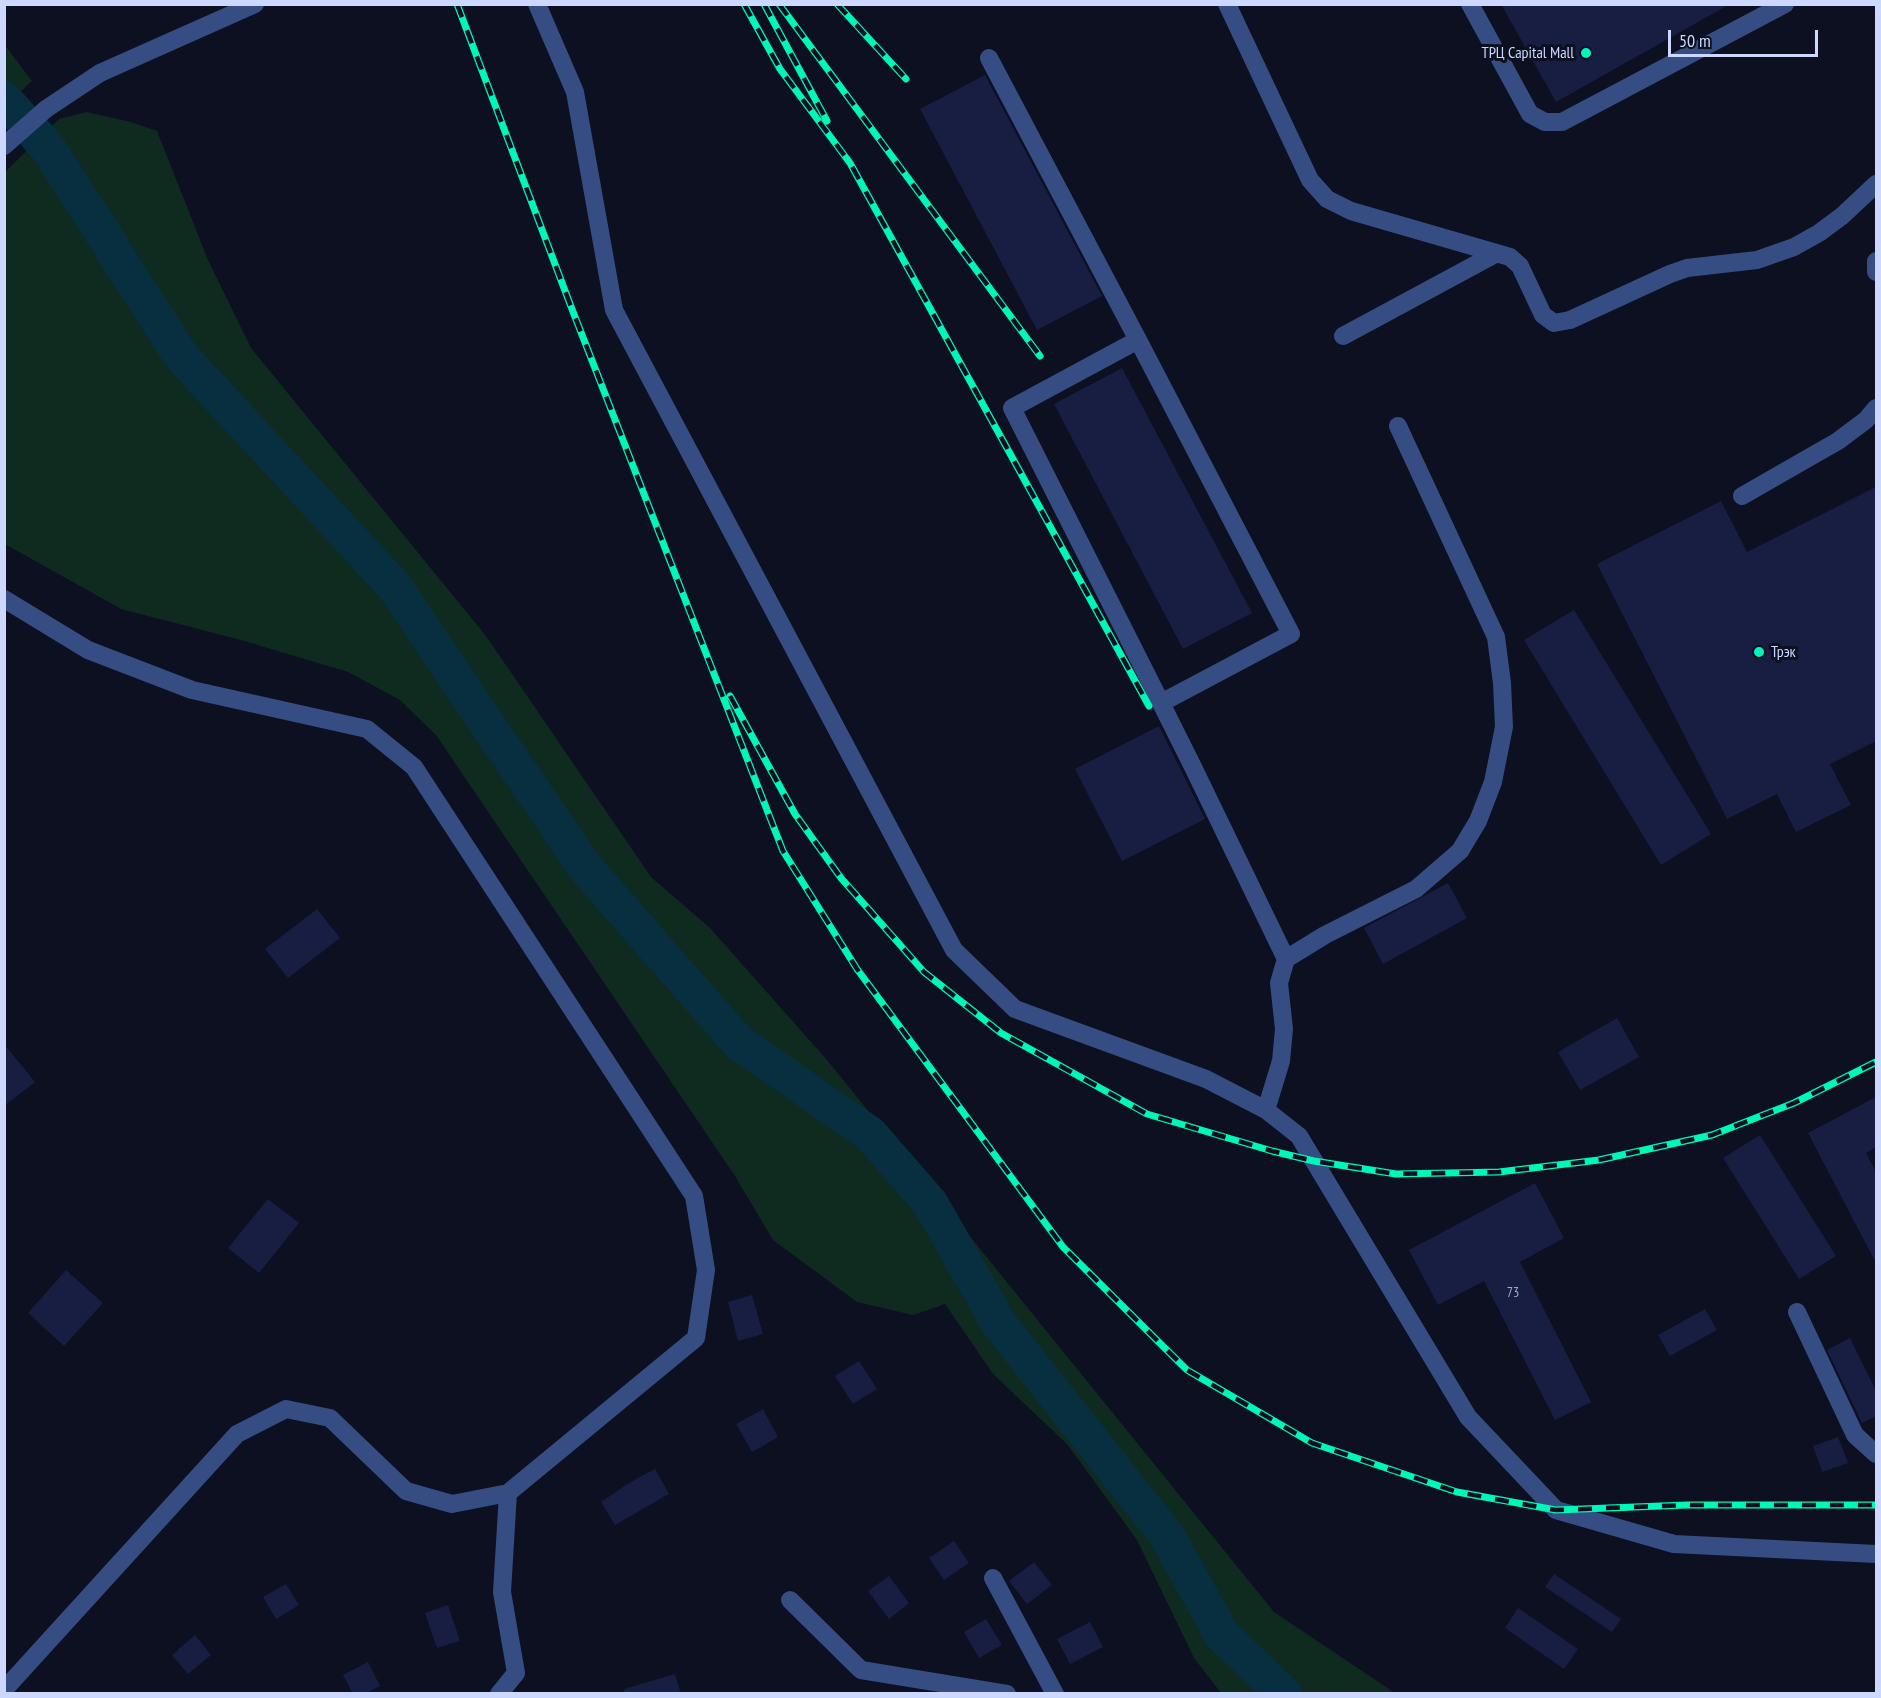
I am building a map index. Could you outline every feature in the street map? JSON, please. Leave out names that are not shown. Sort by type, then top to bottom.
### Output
[{"type":"street","points":[[11,140],[46,109],[100,73],[255,4]]},
{"type":"street","points":[[537,4],[574,92],[614,310],[954,950],[1015,1009],[1206,1079],[1266,1110],[1299,1136],[1468,1417],[1556,1510],[1674,1544],[1876,1554]]},
{"type":"street","points":[[1227,4],[1310,180],[1327,199],[1351,211],[1510,257],[1520,266],[1543,315],[1554,323],[1570,321],[1687,268],[1757,260],[1794,247],[1842,216],[1876,184]]},
{"type":"street","points":[[1470,4],[1530,114],[1545,122],[1562,122],[1785,4]]},
{"type":"street","points":[[989,58],[1291,633],[1161,703]]},
{"type":"street","points":[[1343,336],[1497,253]]},
{"type":"street","points":[[1876,261],[1876,272]]},
{"type":"street","points":[[1138,340],[1012,408],[1161,703],[1286,959]]},
{"type":"street","points":[[1742,495],[1838,441],[1866,420],[1876,408]]},
{"type":"street","points":[[1266,1110],[1281,1061],[1284,1029],[1279,983],[1286,959],[1325,935],[1416,889],[1460,851],[1478,821],[1495,771],[1504,727],[1502,683],[1496,637],[1398,426]]},
{"type":"street","points":[[4,599],[88,650],[192,690],[367,729],[414,767],[694,1196],[706,1270],[696,1338],[508,1492],[452,1504],[406,1491],[330,1418],[286,1409],[237,1434],[4,1690]]},
{"type":"street","points":[[1797,1312],[1855,1435],[1876,1454]]},
{"type":"street","points":[[499,1694],[516,1673],[502,1592],[508,1492]]},
{"type":"street","points":[[993,1578],[1055,1694]]},
{"type":"street","points":[[790,1600],[861,1670],[1007,1694]]},
{"type":"green space","points":[[4,44],[32,81],[5,106],[4,106]]},
{"type":"green space","points":[[86,112],[131,122],[157,131],[208,260],[251,348],[486,636],[651,877],[710,928],[827,1060],[1274,1612],[1395,1693],[1221,1693],[1194,1658],[1137,1540],[1067,1444],[993,1374],[945,1304],[913,1315],[857,1302],[773,1240],[735,1176],[436,735],[400,700],[348,672],[241,640],[121,609],[5,544],[5,172],[59,119]]},
{"type":"building","name":"ТРЦ Capital Mall","points":[[1501,4],[1730,4],[1556,102]]},
{"type":"building","points":[[985,75],[1102,296],[1037,330],[920,109]]},
{"type":"building","points":[[1122,368],[1252,613],[1183,649],[1054,404]]},
{"type":"building","name":"Трэк","points":[[1876,487],[1876,741],[1830,764],[1851,805],[1796,832],[1777,794],[1727,819],[1597,564],[1721,501],[1747,552]]},
{"type":"building","points":[[1574,610],[1711,834],[1661,865],[1524,640]]},
{"type":"building","points":[[1159,726],[1205,819],[1122,861],[1075,769]]},
{"type":"building","points":[[1448,883],[1467,918],[1383,964],[1364,928]]},
{"type":"building","points":[[317,909],[340,938],[288,978],[265,949]]},
{"type":"building","points":[[1617,1018],[1639,1057],[1580,1090],[1558,1052]]},
{"type":"building","points":[[4,1044],[35,1082],[4,1106]]},
{"type":"building","points":[[1876,1097],[1876,1147],[1866,1153],[1876,1172],[1876,1263],[1808,1133]]},
{"type":"building","points":[[1760,1135],[1836,1256],[1799,1279],[1723,1158]]},
{"type":"building","points":[[1535,1183],[1564,1238],[1520,1262],[1591,1402],[1555,1420],[1484,1281],[1438,1305],[1409,1250]]},
{"type":"building","points":[[268,1199],[299,1223],[259,1273],[228,1248]]},
{"type":"building","points":[[66,1270],[103,1303],[64,1346],[28,1313]]},
{"type":"building","points":[[752,1295],[763,1334],[738,1341],[728,1302]]},
{"type":"building","points":[[1705,1309],[1717,1330],[1670,1356],[1658,1335]]},
{"type":"building","points":[[1850,1338],[1876,1391],[1876,1416],[1862,1423],[1827,1350]]},
{"type":"building","points":[[859,1361],[877,1389],[853,1404],[835,1376]]},
{"type":"building","points":[[763,1409],[778,1437],[752,1452],[736,1424]]},
{"type":"building","points":[[1838,1437],[1848,1463],[1822,1472],[1813,1446]]},
{"type":"building","points":[[655,1469],[669,1494],[615,1525],[601,1502]]},
{"type":"building","points":[[954,1541],[969,1563],[944,1580],[929,1558]]},
{"type":"building","points":[[1034,1562],[1052,1585],[1027,1604],[1009,1581]]},
{"type":"building","points":[[1554,1574],[1621,1619],[1612,1632],[1545,1587]]},
{"type":"building","points":[[889,1576],[909,1603],[889,1619],[868,1591]]},
{"type":"building","points":[[286,1584],[299,1605],[276,1619],[263,1597]]},
{"type":"building","points":[[448,1605],[460,1641],[437,1648],[425,1613]]},
{"type":"building","points":[[1518,1608],[1578,1649],[1564,1669],[1505,1628]]},
{"type":"building","points":[[986,1619],[1002,1645],[979,1658],[964,1632]]},
{"type":"building","points":[[1090,1622],[1103,1647],[1070,1664],[1057,1639]]},
{"type":"building","points":[[195,1635],[211,1655],[188,1674],[172,1655]]},
{"type":"building","points":[[368,1662],[380,1686],[364,1694],[353,1694],[343,1675]]},
{"type":"building","points":[[675,1674],[681,1694],[624,1694],[624,1689]]},
{"type":"waterway","points":[[4,99],[48,148],[181,356],[394,586],[583,865],[738,1042],[870,1134],[930,1203],[1000,1325],[1167,1536],[1222,1635],[1284,1694]]},
{"type":"railway","points":[[457,4],[570,304],[783,851],[857,969],[1063,1247],[1187,1370],[1312,1443],[1457,1492],[1556,1510],[1687,1505],[1876,1505]]},
{"type":"railway","points":[[744,4],[780,69],[850,163],[1149,706]]},
{"type":"railway","points":[[764,4],[827,121]]},
{"type":"railway","points":[[779,4],[1040,356]]},
{"type":"railway","points":[[837,4],[906,79]]},
{"type":"railway","points":[[730,696],[795,814],[841,878],[924,972],[1001,1033],[1147,1114],[1314,1161],[1396,1174],[1499,1172],[1599,1160],[1712,1135],[1794,1103],[1876,1062]]},
{"type":"place","name":"ТРЦ Capital Mall","points":[[1586,53]]},
{"type":"place","name":"Трэк","points":[[1759,652]]}]
